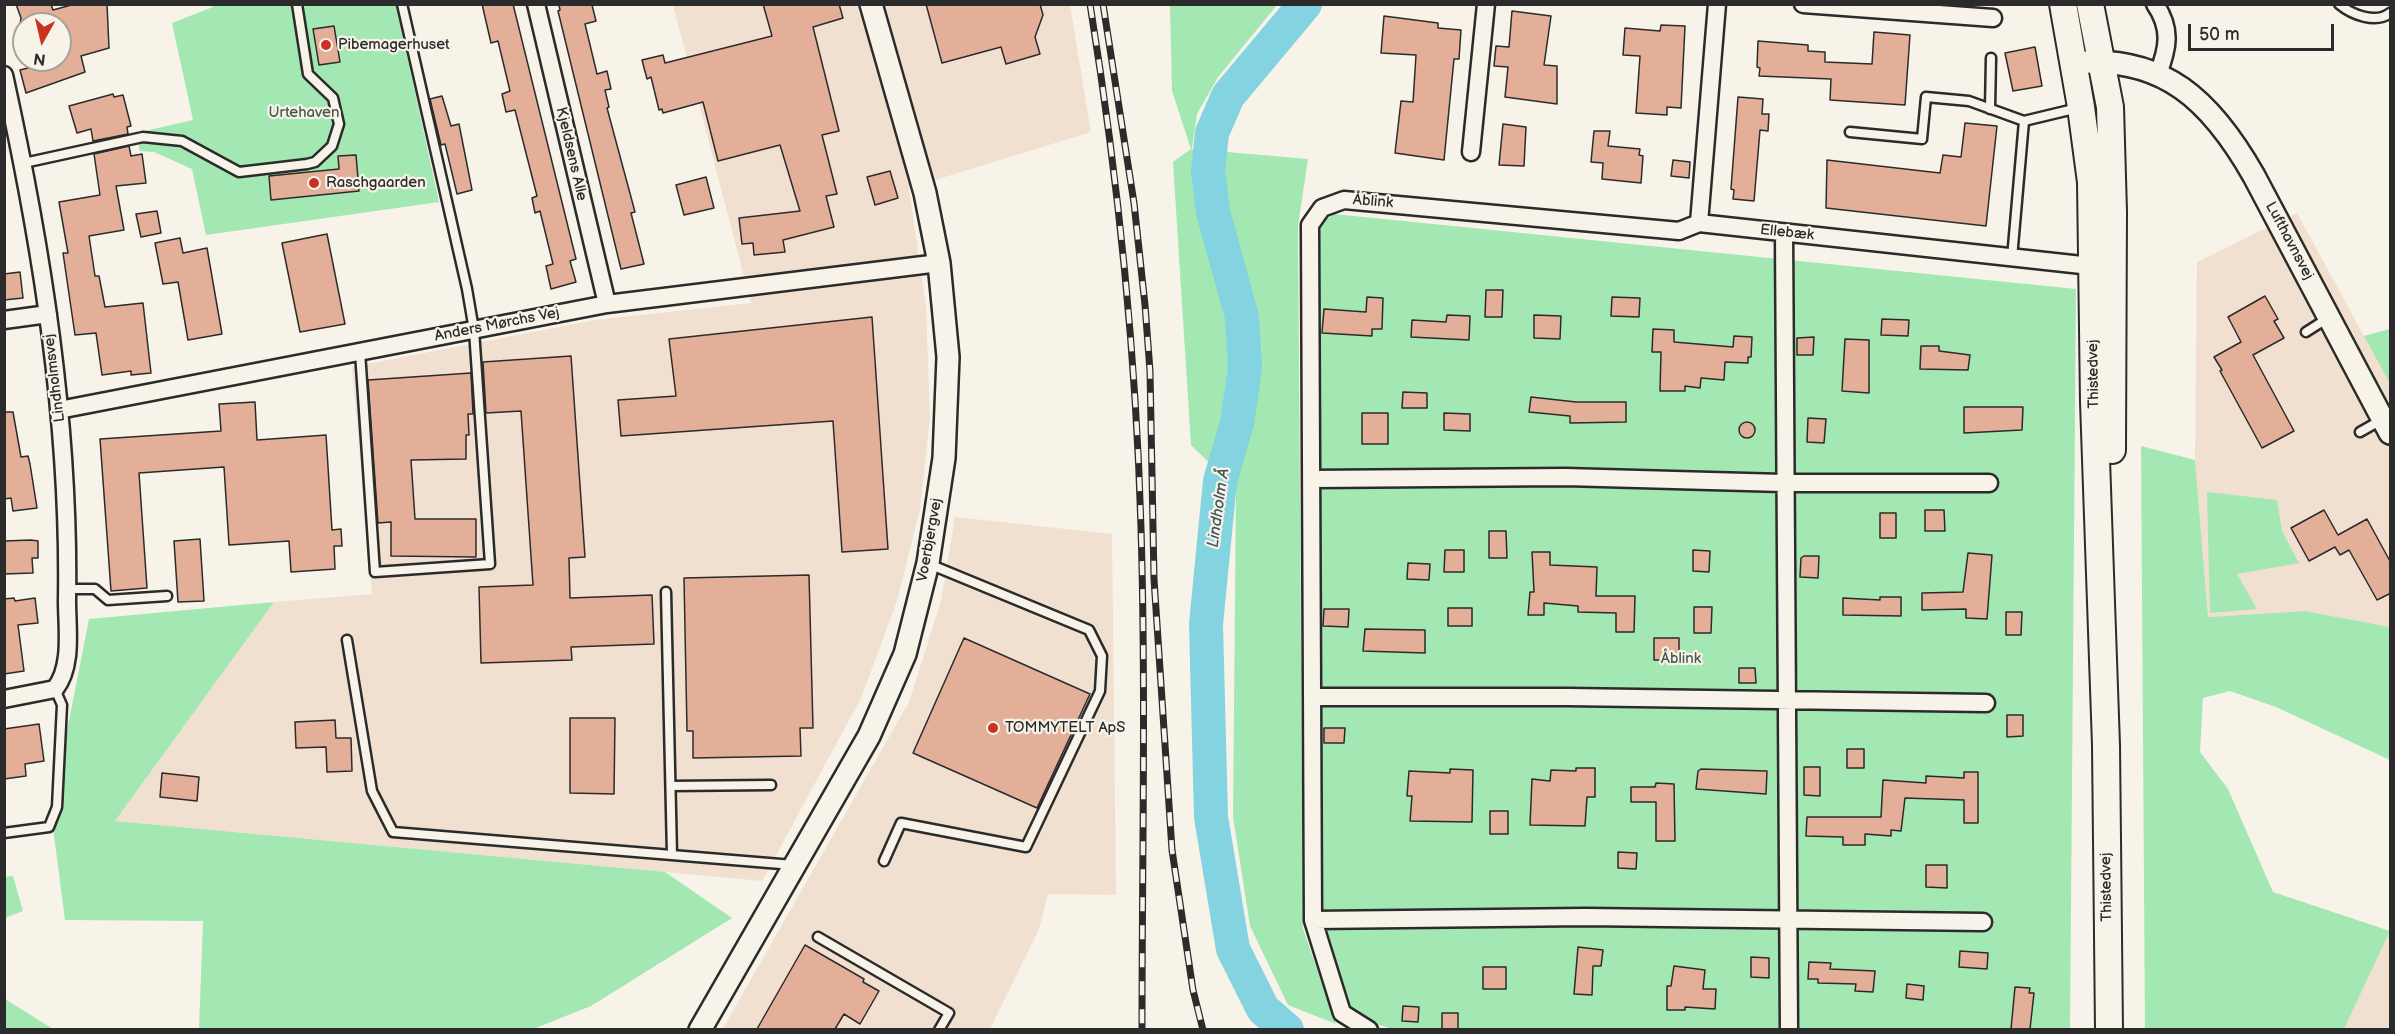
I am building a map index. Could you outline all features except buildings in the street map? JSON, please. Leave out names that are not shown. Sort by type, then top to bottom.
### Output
[{"type":"main road","name":"Thistedvej","points":[[2063,4],[2081,107],[2103,267]]},
{"type":"main road","name":"Thistedvej","points":[[2090,4],[2103,60],[2110,107],[2103,267],[2109,1029]]},
{"type":"street","name":"Kjeldsens Alle","points":[[536,4],[607,304]]},
{"type":"street","name":"Voerbjergvej","points":[[700,1029],[868,736],[905,654],[928,563],[944,458],[948,357],[939,263],[925,193],[871,4]]},
{"type":"street","points":[[1471,152],[1486,4]]},
{"type":"street","points":[[1699,224],[1717,4]]},
{"type":"street","points":[[1803,4],[1993,18]]},
{"type":"street","points":[[2155,4],[2163,16],[2168,35],[2167,49],[2158,74]]},
{"type":"street","name":"Lufthavnsvej","points":[[2073,63],[2103,60],[2158,74],[2181,85],[2236,144],[2387,426]]},
{"type":"street","name":"Lindholmsvej","points":[[4,75],[24,163],[48,314],[67,480],[66,665],[57,686]]},
{"type":"street","name":"Åblink","points":[[1369,1029],[1342,1013],[1313,920],[1310,225],[1322,208],[1344,200],[1679,231],[1699,224]]},
{"type":"street","name":"Ellebæk","points":[[1699,224],[2103,267]]},
{"type":"street","points":[[1784,233],[1783,483],[1790,919],[1789,1029]]},
{"type":"street","name":"Anders Mørchs Vej","points":[[59,410],[607,304],[939,263]]},
{"type":"street","points":[[4,320],[48,314]]},
{"type":"street","points":[[1312,479],[1565,477],[1783,483],[1989,483]]},
{"type":"street","points":[[4,699],[57,686]]},
{"type":"street","points":[[1312,697],[1568,697],[1787,702],[1986,703]]},
{"type":"street","points":[[1313,920],[1790,919],[1983,922]]},
{"type":"lane","points":[[24,163],[143,137],[168,137],[182,141],[238,172],[315,162],[332,146],[339,124],[337,107],[326,89],[308,74],[297,4]]},
{"type":"lane","points":[[360,352],[375,572],[490,564],[474,330],[467,289],[402,4]]},
{"type":"lane","points":[[2339,4],[2367,18],[2386,16],[2391,13]]},
{"type":"lane","points":[[1990,109],[1991,58]]},
{"type":"lane","points":[[1850,132],[1922,140],[1926,97],[1969,101],[2024,121],[2081,107]]},
{"type":"lane","points":[[2012,258],[2024,121]]},
{"type":"lane","points":[[2306,332],[2329,318]]},
{"type":"lane","points":[[2360,432],[2387,426]]},
{"type":"lane","points":[[884,861],[901,823],[1026,847],[1100,691],[1102,656],[1089,630],[928,563]]},
{"type":"lane","points":[[68,589],[95,589],[108,600],[167,596]]},
{"type":"lane","points":[[666,592],[672,855]]},
{"type":"lane","points":[[347,640],[372,791],[393,832],[794,865]]},
{"type":"lane","points":[[4,832],[49,826],[57,807],[62,705],[57,686]]},
{"type":"lane","points":[[670,786],[771,784]]},
{"type":"lane","points":[[818,937],[949,1013],[939,1029]]},
{"type":"shaded area","points":[[673,5],[1070,5],[1091,132],[909,188],[926,308],[930,417],[920,509],[897,601],[861,698],[762,881],[115,821],[274,602],[372,594],[352,367],[595,320],[751,303]]},
{"type":"shaded area","points":[[2297,213],[2390,384],[2390,627],[2305,611],[2208,617],[2195,460],[2197,262]]},
{"type":"shaded area","points":[[955,517],[1112,534],[1116,895],[1048,894],[1039,929],[990,1029],[722,1030],[909,702],[941,601]]},
{"type":"shaded area","points":[[2390,931],[2390,1029],[2344,1029]]},
{"type":"green space","name":"Urtehaven","points":[[213,5],[396,5],[439,202],[206,235],[192,169],[154,152],[140,151],[136,133],[193,120],[172,23],[213,7]]},
{"type":"green space","points":[[1170,5],[1277,5],[1218,77],[1197,114],[1192,149],[1308,159],[1298,226],[1303,929],[1336,1024],[1288,1005],[1250,926],[1233,817],[1236,489],[1191,445],[1173,162],[1191,149],[1172,91]]},
{"type":"green space","name":"Åblink","points":[[1334,214],[2076,289],[2070,1029],[1395,1030],[1352,1016],[1321,908],[1319,224]]},
{"type":"green space","points":[[2390,329],[2390,384],[2364,336]]},
{"type":"green space","points":[[2141,446],[2195,460],[2208,617],[2305,611],[2390,627],[2390,760],[2276,707],[2230,691],[2203,698],[2200,752],[2228,789],[2273,892],[2390,931],[2344,1029],[2145,1029]]},
{"type":"green space","points":[[2207,492],[2277,500],[2282,531],[2299,563],[2237,574],[2257,609],[2210,613]]},
{"type":"green space","points":[[274,602],[115,821],[665,872],[732,918],[591,1006],[533,1029],[199,1029],[203,921],[65,920],[51,812],[89,619]]},
{"type":"green space","points":[[13,876],[23,911],[5,918],[5,877]]},
{"type":"green space","points":[[5,999],[53,1029],[5,1029]]},
{"type":"waterway","name":"Lindholm Å","points":[[1287,1030],[1263,1009],[1233,949],[1211,817],[1206,624],[1220,481],[1237,423],[1245,368],[1242,317],[1213,212],[1208,171],[1212,133],[1228,96],[1305,4]]},
{"type":"railway","points":[[1090,4],[1117,200],[1130,331],[1139,462],[1143,653],[1142,1030]]},
{"type":"railway","points":[[1103,4],[1134,203],[1145,305],[1150,371],[1154,579],[1172,850],[1193,990],[1203,1030]]},
{"type":"place","name":"Pibemagerhuset","points":[[326,45]]},
{"type":"place","name":"Raschgaarden","points":[[314,183]]},
{"type":"place","name":"TOMMYTELT ApS","points":[[993,728]]}]
